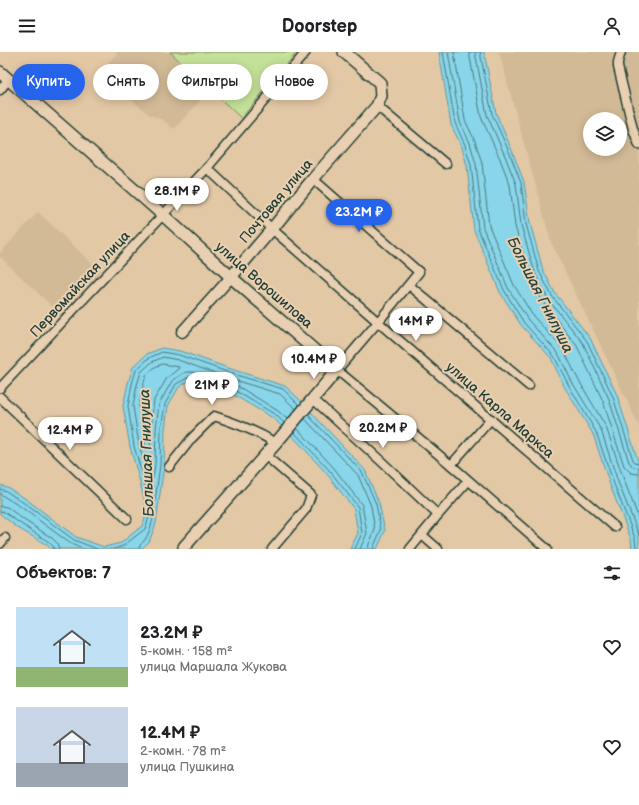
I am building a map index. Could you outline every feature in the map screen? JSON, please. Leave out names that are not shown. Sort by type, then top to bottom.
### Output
[{"type":"main road","name":"Почтовая улица","points":[[232,277],[376,106],[381,96],[380,83],[344,52]]},
{"type":"main road","name":"улица Ворошилова","points":[[0,72],[337,370]]},
{"type":"main road","points":[[183,548],[276,443],[337,370]]},
{"type":"street","name":"Первомайская улица","points":[[0,388],[207,168],[306,52]]},
{"type":"street","points":[[621,52],[618,67],[633,129],[639,145]]},
{"type":"street","points":[[0,90],[8,80]]},
{"type":"street","points":[[376,106],[446,164]]},
{"type":"street","name":"улица Карла Маркса","points":[[207,168],[272,229],[615,527]]},
{"type":"street","points":[[313,179],[419,272],[337,370]]},
{"type":"street","name":"Почтовая улица","points":[[182,332],[232,277]]},
{"type":"street","points":[[409,285],[529,386]]},
{"type":"street","name":"улица Ворошилова","points":[[337,370],[451,465],[547,549]]},
{"type":"street","points":[[0,397],[127,519]]},
{"type":"street","points":[[311,402],[382,462],[438,515]]},
{"type":"street","points":[[169,467],[192,438],[214,416],[235,423],[276,443]]},
{"type":"street","points":[[451,465],[490,419]]},
{"type":"street","points":[[265,455],[311,495],[306,509],[272,549]]},
{"type":"street","points":[[410,549],[468,481]]},
{"type":"street","points":[[422,535],[438,549]]},
{"type":"street","points":[[0,544],[6,538]]},
{"type":"shaded area","points":[[118,52],[175,52],[188,64],[167,64],[167,100],[201,100],[174,129],[163,120],[150,115],[132,100],[159,100],[159,64],[107,64]]},
{"type":"shaded area","points":[[499,52],[639,52],[639,426],[551,242]]},
{"type":"shaded area","points":[[38,212],[101,272],[61,315],[0,257],[0,253]]},
{"type":"green space","points":[[170,52],[297,52],[287,64],[260,64],[260,96],[241,118],[222,100],[252,100],[252,64],[183,64]]},
{"type":"water","name":"Большая Гнилуша","points":[[439,52],[484,52],[496,113],[524,182],[530,223],[543,270],[555,293],[590,338],[617,395],[639,464],[639,549],[632,549],[631,539],[610,485],[593,434],[564,386],[551,358],[521,325],[500,292],[474,230],[467,166],[462,147],[451,125]]},
{"type":"water","name":"Большая Гнилуша","points":[[162,348],[180,351],[285,386],[299,399],[365,470],[379,503],[385,531],[377,549],[350,549],[358,533],[354,509],[327,474],[299,443],[273,418],[232,394],[216,395],[202,382],[190,380],[179,387],[168,406],[165,429],[164,465],[156,523],[149,542],[141,549],[51,549],[47,545],[18,528],[0,514],[0,485],[7,487],[26,499],[76,537],[104,547],[121,543],[142,526],[147,512],[130,447],[123,406],[133,367],[147,354]]}]
